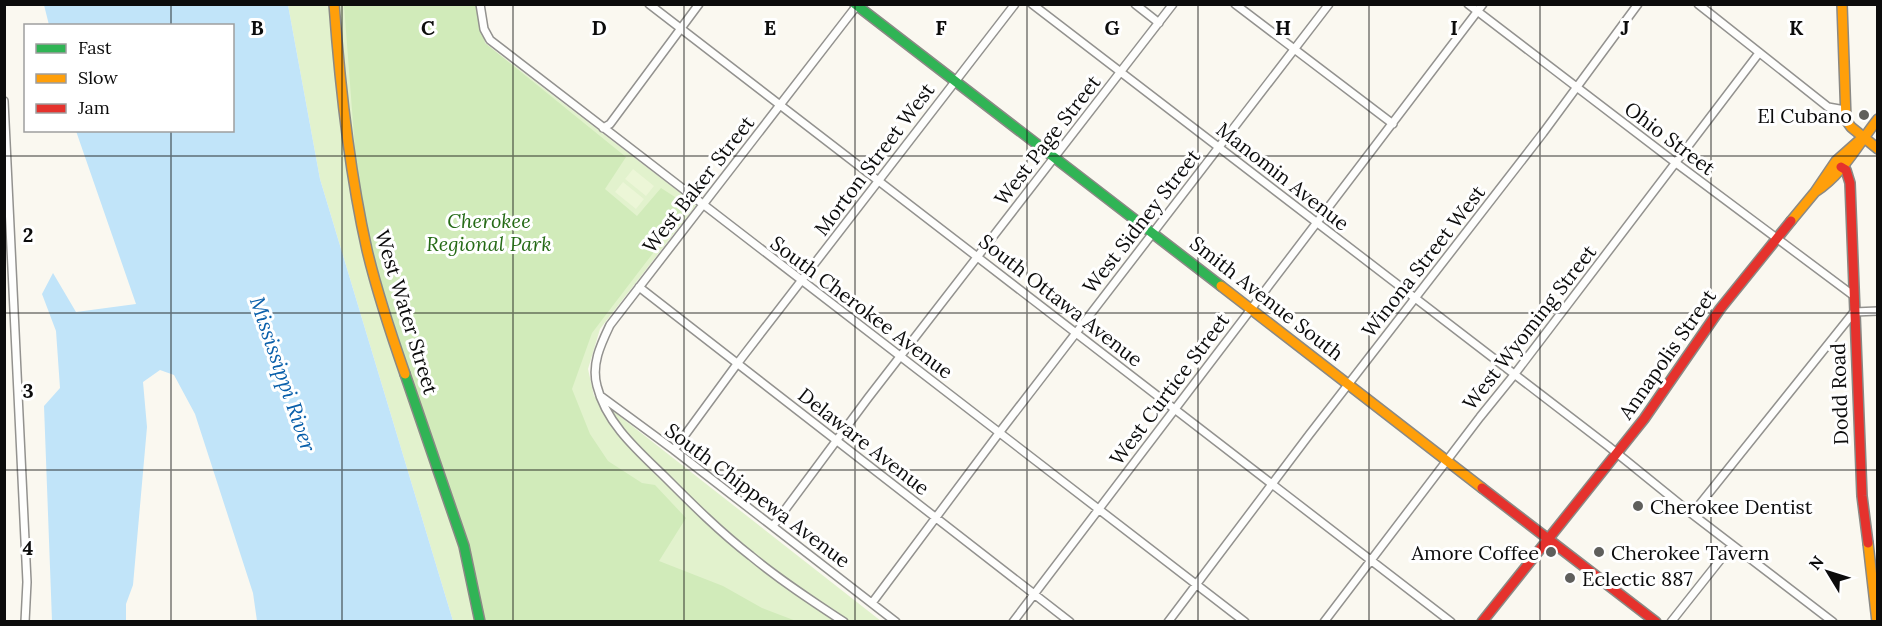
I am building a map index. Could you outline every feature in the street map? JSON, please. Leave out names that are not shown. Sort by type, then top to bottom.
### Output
[{"type":"street","name":"West Water Street","points":[[334,4],[339,73],[360,215],[368,253],[402,364],[464,546],[480,621]]},
{"type":"street","name":"South Cherokee Avenue","points":[[480,4],[484,29],[490,40],[1245,621]]},
{"type":"street","name":"South Ottawa Avenue","points":[[649,4],[1451,621]]},
{"type":"street","points":[[603,128],[610,124],[699,4]]},
{"type":"street","name":"Morton Street West","points":[[674,450],[737,364],[1015,4]]},
{"type":"street","name":"Manomin Avenue","points":[[1032,4],[1617,453]]},
{"type":"street","points":[[1135,4],[1159,23]]},
{"type":"street","name":"West Page Street","points":[[773,526],[835,441],[1173,4]]},
{"type":"street","points":[[1235,4],[1393,124]]},
{"type":"street","name":"West Sidney Street","points":[[872,603],[934,517],[1329,4]]},
{"type":"street","name":"Ohio Street","points":[[1468,4],[1676,164],[1854,296]]},
{"type":"street","name":"West Curtice Street","points":[[1013,621],[1483,4]]},
{"type":"street","name":"Winona Street West","points":[[1168,621],[1543,134],[1638,4]]},
{"type":"street","points":[[1698,4],[1828,107],[1845,110]]},
{"type":"street","points":[[1842,4],[1845,110],[1849,125],[1878,149]]},
{"type":"street","name":"Smith Avenue South","points":[[857,5],[1656,621]]},
{"type":"street","name":"West Baker Street","points":[[844,621],[757,562],[699,511],[644,456],[611,420],[596,384],[595,367],[599,348],[610,325],[857,5]]},
{"type":"street","name":"West Wyoming Street","points":[[1324,621],[1676,164],[1759,52]]},
{"type":"street","points":[[4,101],[27,582],[25,621]]},
{"type":"street","name":"Annapolis Street","points":[[1815,192],[1826,186],[1878,119]]},
{"type":"street","name":"Annapolis Street","points":[[1482,621],[1660,398],[1720,309],[1815,192],[1848,147],[1863,137]]},
{"type":"street","name":"Dodd Road","points":[[1841,167],[1846,170],[1850,183],[1862,496],[1875,551],[1877,621]]},
{"type":"street","name":"Delaware Avenue","points":[[639,287],[1070,621]]},
{"type":"street","points":[[1692,514],[1854,312],[1878,311]]},
{"type":"street","name":"South Chippewa Avenue","points":[[600,395],[896,621]]},
{"type":"street","points":[[1617,453],[1692,514],[1833,621]]},
{"type":"street","points":[[1671,621],[1732,545]]},
{"type":"green space","name":"Cherokee Regional Park","points":[[288,5],[477,5],[485,43],[696,205],[600,329],[588,369],[594,396],[881,621],[453,621],[320,179]]},
{"type":"green space","name":"Cherokee Regional Park","points":[[344,5],[479,5],[485,43],[626,157],[605,189],[637,216],[661,188],[689,206],[592,333],[572,389],[590,434],[608,461],[642,483],[655,485],[686,518],[659,561],[723,586],[762,608],[796,621],[483,621],[464,546],[360,215]]},
{"type":"green space","points":[[633,169],[654,186],[646,196],[625,179]]},
{"type":"green space","points":[[623,182],[644,199],[636,209],[615,192]]},
{"type":"water","name":"Mississippi River","points":[[44,5],[288,5],[320,179],[453,621],[257,621],[253,593],[195,414],[174,375],[160,370],[143,382],[147,427],[133,585],[126,604],[126,621],[52,621],[44,406],[60,388],[56,331],[42,294],[53,273],[76,312],[136,304],[76,132],[234,132],[234,24],[49,24]]},
{"type":"traffic: fast","points":[[855,4],[1221,286]]},
{"type":"traffic: fast","points":[[405,374],[464,546],[480,622]]},
{"type":"traffic: slow","points":[[334,4],[346,128],[355,189],[375,281],[405,374]]},
{"type":"traffic: slow","points":[[1842,4],[1846,120],[1851,127],[1878,149]]},
{"type":"traffic: slow","points":[[1815,192],[1842,168],[1878,119]]},
{"type":"traffic: slow","points":[[1791,221],[1815,192],[1836,161],[1863,137]]},
{"type":"traffic: slow","points":[[1221,286],[1482,488]]},
{"type":"traffic: slow","points":[[1868,543],[1877,622]]},
{"type":"traffic: jam","points":[[1841,167],[1846,170],[1850,183],[1862,496],[1868,543]]},
{"type":"traffic: jam","points":[[1482,622],[1644,419],[1720,309],[1791,221]]},
{"type":"traffic: jam","points":[[1482,488],[1656,622]]},
{"type":"place","name":"El Cubano","points":[[1864,115]]},
{"type":"place","name":"Cherokee Dentist","points":[[1638,506]]},
{"type":"place","name":"Amore Coffee","points":[[1551,552]]},
{"type":"place","name":"Cherokee Tavern","points":[[1599,552]]},
{"type":"place","name":"Eclectic 887","points":[[1570,578]]}]
